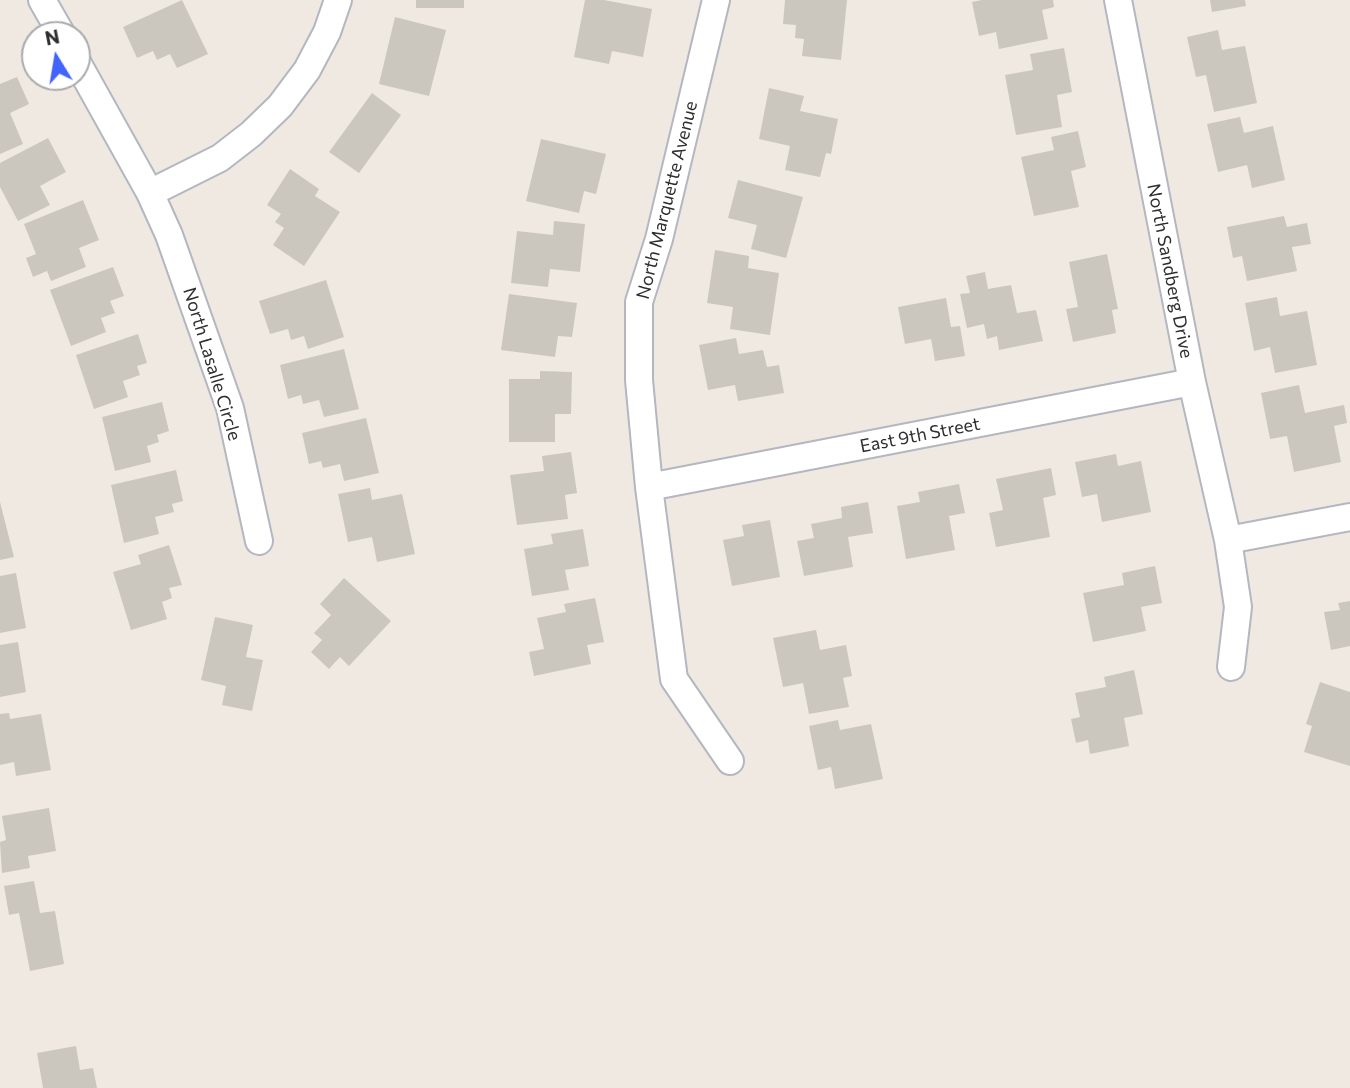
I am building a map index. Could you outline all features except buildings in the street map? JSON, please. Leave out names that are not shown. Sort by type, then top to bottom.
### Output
[{"type":"street","points":[[42,0],[54,21]]},
{"type":"street","points":[[150,192],[220,158],[251,134],[280,106],[307,70],[327,32],[338,0]]},
{"type":"street","name":"North Marquette Avenue","points":[[716,0],[659,239],[639,302],[639,380],[649,487],[674,679],[730,761]]},
{"type":"street","name":"North Sandberg Drive","points":[[1118,0],[1192,382],[1228,540],[1238,607],[1231,667]]},
{"type":"street","name":"North Lasalle Circle","points":[[91,87],[150,192],[169,235],[230,408],[259,541]]},
{"type":"street","name":"East 9th Street","points":[[649,487],[1192,382]]},
{"type":"street","points":[[1228,540],[1350,517]]}]
